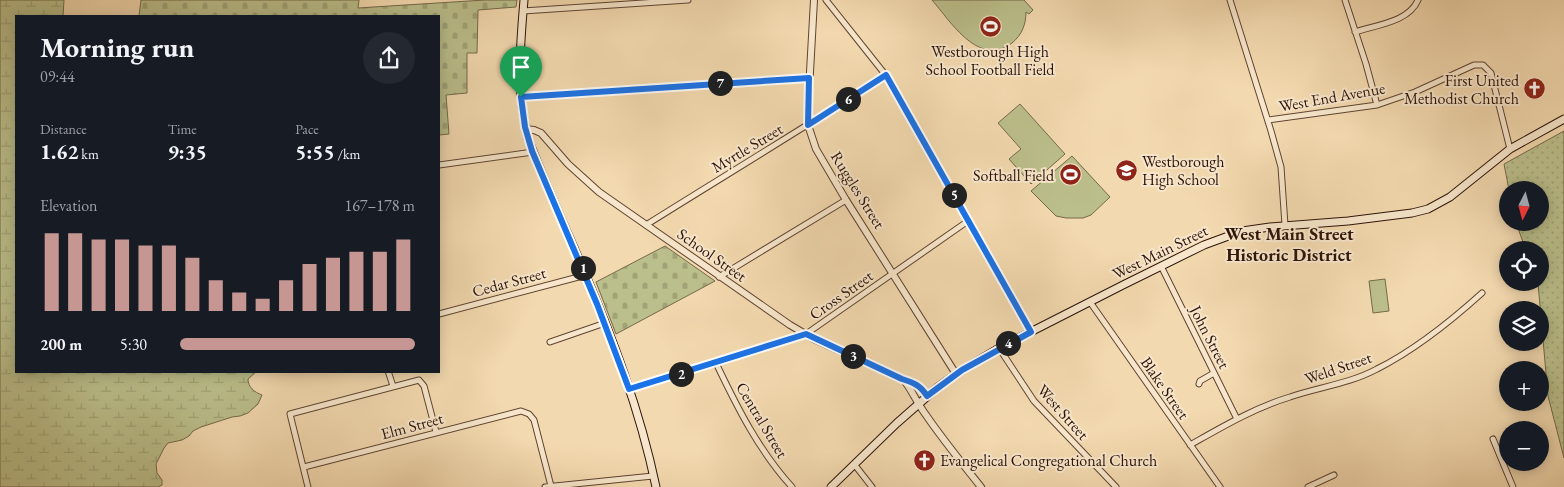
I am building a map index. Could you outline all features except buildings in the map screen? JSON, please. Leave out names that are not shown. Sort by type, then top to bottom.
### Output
[{"type":"main road","points":[[524,0],[520,70],[521,97],[526,129],[533,152],[605,323],[629,389],[645,440],[656,487]]},
{"type":"main road","name":"West Main Street","points":[[831,487],[919,403],[956,374],[999,348],[1161,266],[1229,234],[1256,228],[1348,221],[1428,209],[1450,197],[1510,149],[1564,119]]},
{"type":"street","points":[[523,11],[688,0]]},
{"type":"street","name":"Ruggles Street","points":[[814,0],[808,125],[816,149],[956,374]]},
{"type":"street","points":[[826,0],[886,75],[1031,332]]},
{"type":"street","points":[[1230,0],[1268,120],[1283,175],[1285,225]]},
{"type":"street","points":[[1345,0],[1377,105]]},
{"type":"street","points":[[1355,32],[1401,17],[1411,11],[1418,0]]},
{"type":"street","name":"West End Avenue","points":[[1268,120],[1377,105],[1415,92],[1474,65],[1483,64],[1491,73],[1510,149]]},
{"type":"street","name":"Myrtle Street","points":[[646,225],[886,75]]},
{"type":"street","points":[[521,97],[809,78]]},
{"type":"street","name":"School Street","points":[[526,129],[541,133],[588,183],[718,277],[790,325],[902,379],[916,383],[927,396]]},
{"type":"street","points":[[440,165],[533,152]]},
{"type":"street","points":[[718,277],[846,200]]},
{"type":"street","name":"Cross Street","points":[[629,389],[806,334],[968,220]]},
{"type":"street","name":"John Street","points":[[1161,266],[1237,419]]},
{"type":"street","name":"Cedar Street","points":[[440,314],[586,276]]},
{"type":"street","name":"Weld Street","points":[[1190,445],[1237,419],[1290,397],[1332,386],[1377,369],[1403,354],[1462,312],[1482,293]]},
{"type":"street","name":"Blake Street","points":[[1090,302],[1220,487]]},
{"type":"street","points":[[550,342],[605,323]]},
{"type":"street","name":"West Street","points":[[999,348],[1034,401],[1116,487]]},
{"type":"street","name":"Central Street","points":[[716,363],[742,416],[773,465],[792,487]]},
{"type":"street","points":[[389,373],[393,386]]},
{"type":"street","points":[[1199,384],[1200,381],[1214,373]]},
{"type":"street","name":"School Street","points":[[902,379],[915,394],[939,433],[981,487]]},
{"type":"street","points":[[308,487],[290,414],[417,380],[421,381],[424,386],[436,432]]},
{"type":"street","name":"Elm Street","points":[[304,468],[515,411],[526,412],[532,416],[548,486]]},
{"type":"street","points":[[1493,440],[1513,487]]},
{"type":"street","points":[[854,464],[872,487]]},
{"type":"street","points":[[1308,487],[1334,475]]},
{"type":"street","points":[[548,486],[653,476]]},
{"type":"green space","points":[[0,0],[64,0],[63,15],[15,15],[15,373],[255,373],[248,379],[249,384],[252,389],[262,395],[258,404],[248,413],[201,427],[182,440],[168,443],[156,464],[157,473],[162,480],[162,485],[158,487],[0,487]]},
{"type":"green space","points":[[141,0],[359,0],[358,8],[485,0],[517,0],[516,7],[478,10],[477,53],[467,53],[467,93],[446,95],[449,134],[440,135],[440,15],[139,15]]},
{"type":"green space","name":"Westborough High School Football Field","points":[[932,0],[1024,0],[1033,10],[1029,14],[1026,12],[1023,29],[1012,43],[1000,49],[988,50],[977,46],[967,39]]},
{"type":"green space","points":[[1020,104],[1065,154],[1031,184],[1009,159],[1021,149],[998,123]]},
{"type":"green space","points":[[1564,131],[1564,458],[1549,400],[1549,361],[1545,361],[1544,351],[1549,351],[1549,301],[1540,301],[1539,291],[1549,291],[1549,241],[1523,241],[1519,231],[1549,231],[1549,181],[1507,181],[1504,164]]},
{"type":"green space","name":"Softball Field","points":[[1072,156],[1110,197],[1091,215],[1083,218],[1056,216],[1031,191]]},
{"type":"green space","points":[[665,246],[715,281],[616,334],[596,282]]},
{"type":"green space","points":[[1385,279],[1389,311],[1373,313],[1369,281]]},
{"type":"place","name":"Westborough High School Football Field","points":[[990,27]]},
{"type":"place","name":"First United Methodist Church","points":[[1535,89]]},
{"type":"place","name":"Westborough High School","points":[[1126,170]]},
{"type":"place","name":"Softball Field","points":[[1070,175]]},
{"type":"place","name":"Evangelical Congregational Church","points":[[924,460]]},
{"type":"district","name":"West Main Street Historic District","points":[[1289,243]]},
{"type":"route","points":[[886,75],[1031,332],[984,356],[947,380],[927,396],[916,383],[902,379],[806,334],[629,389],[581,264],[532,151],[525,127],[521,97],[809,78],[808,125],[886,75]]}]
